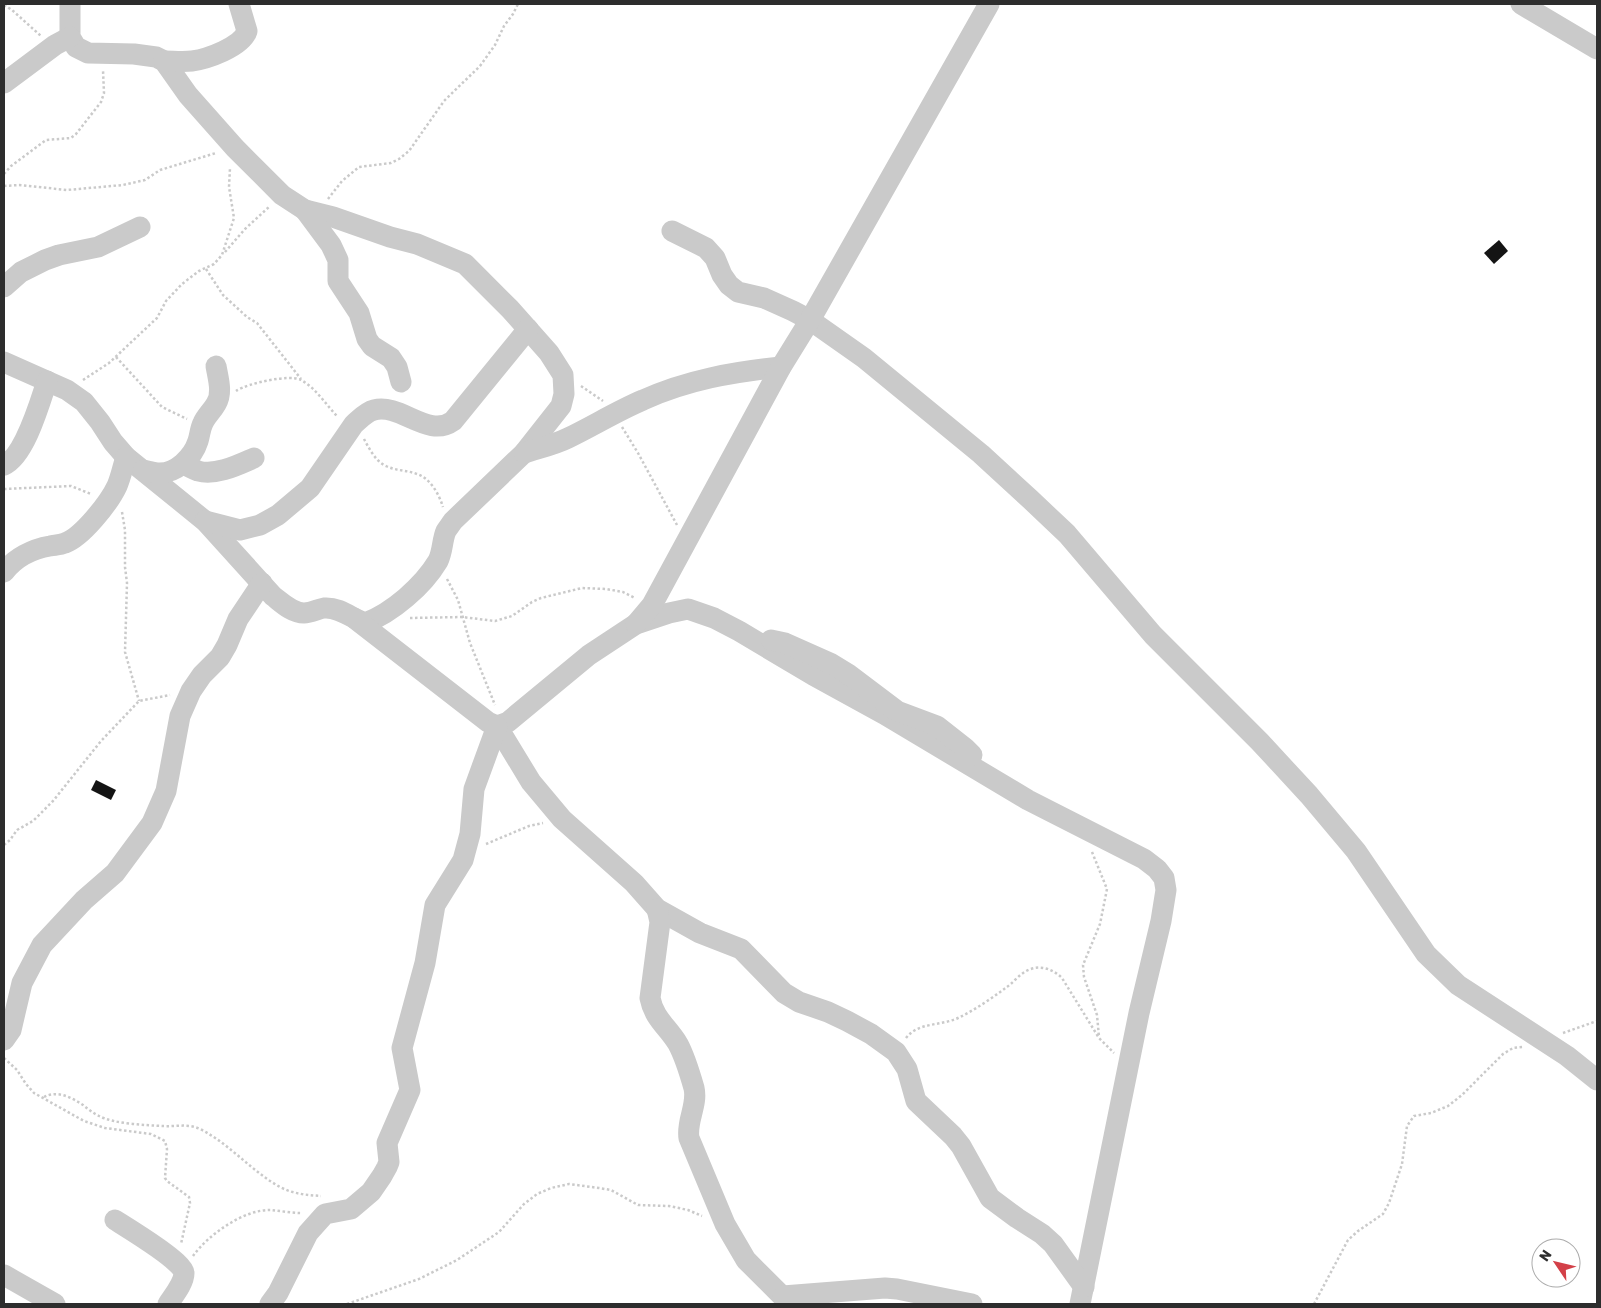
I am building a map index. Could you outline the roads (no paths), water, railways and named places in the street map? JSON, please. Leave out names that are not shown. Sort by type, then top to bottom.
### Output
[{"type":"street","points":[[4,84],[62,41],[70,4]]},
{"type":"street","points":[[62,41],[81,51],[100,54],[119,53],[156,57],[164,61],[192,61],[211,56],[243,40],[247,31],[239,4]]},
{"type":"street","points":[[636,624],[652,605],[780,366],[810,320],[989,4]]},
{"type":"street","points":[[1521,4],[1597,49]]},
{"type":"street","points":[[4,362],[67,390],[84,402],[126,457],[205,521],[273,596],[295,611],[304,613],[327,608],[341,611],[365,623],[378,618],[394,608],[416,586],[438,560],[446,531],[461,513],[524,453],[561,406],[564,394],[563,375],[549,353],[483,280],[465,264],[417,244],[305,210],[282,195],[235,148],[188,95],[164,61]]},
{"type":"street","points":[[305,210],[331,245],[338,260],[338,281],[359,313],[367,339],[372,346],[390,358],[397,367],[401,382]]},
{"type":"street","points":[[4,287],[21,272],[45,260],[59,255],[98,247],[140,226]]},
{"type":"street","points":[[672,231],[706,248],[715,258],[722,275],[729,285],[738,292],[777,303],[810,320],[864,358],[980,454],[1066,534],[1153,635],[1260,742],[1309,795],[1356,851],[1426,954],[1458,985],[1567,1056],[1597,1080]]},
{"type":"street","points":[[205,521],[240,530],[260,525],[278,515],[310,488],[354,424],[373,410],[387,410],[406,415],[437,427],[447,425],[453,421],[528,328]]},
{"type":"street","points":[[143,470],[159,474],[172,470],[183,464],[192,454],[206,417],[216,404],[220,390],[216,366]]},
{"type":"street","points":[[524,453],[562,441],[614,413],[645,399],[703,379],[780,366]]},
{"type":"street","points":[[4,465],[10,462],[28,434],[47,381]]},
{"type":"street","points":[[4,572],[12,563],[26,554],[37,549],[63,544],[74,539],[86,528],[111,494],[126,457]]},
{"type":"street","points":[[183,464],[198,471],[208,472],[229,468],[254,458]]},
{"type":"street","points":[[4,1040],[11,1030],[22,983],[42,945],[84,900],[115,873],[152,823],[166,791],[180,716],[191,692],[202,675],[220,657],[238,620],[262,583]]},
{"type":"street","points":[[652,605],[688,609],[714,618],[739,631],[1028,800],[1144,859],[1157,869],[1164,878],[1166,890],[1161,921],[1082,1296]]},
{"type":"street","points":[[270,1304],[278,1293],[302,1242],[327,1205],[351,1209],[371,1192],[387,1167],[387,1143],[410,1090],[402,1048],[425,962],[434,905],[463,860],[470,834],[474,789],[502,724],[589,655],[636,624],[688,609]]},
{"type":"street","points":[[354,618],[488,722],[502,724]]},
{"type":"street","points":[[502,724],[531,782],[562,819],[634,883],[657,909],[700,933],[741,949],[784,993],[799,1002],[847,1021],[871,1034],[896,1052],[907,1069],[916,1101],[957,1141],[990,1198],[1048,1239],[1061,1254],[1082,1296]]},
{"type":"street","points":[[657,909],[660,922],[650,998],[652,1008],[678,1044],[695,1090],[689,1138],[725,1224],[746,1260],[787,1300],[886,1288],[972,1304]]},
{"type":"street","points":[[116,1220],[181,1268],[179,1288],[168,1304]]},
{"type":"street","points":[[4,1275],[56,1304]]}]
